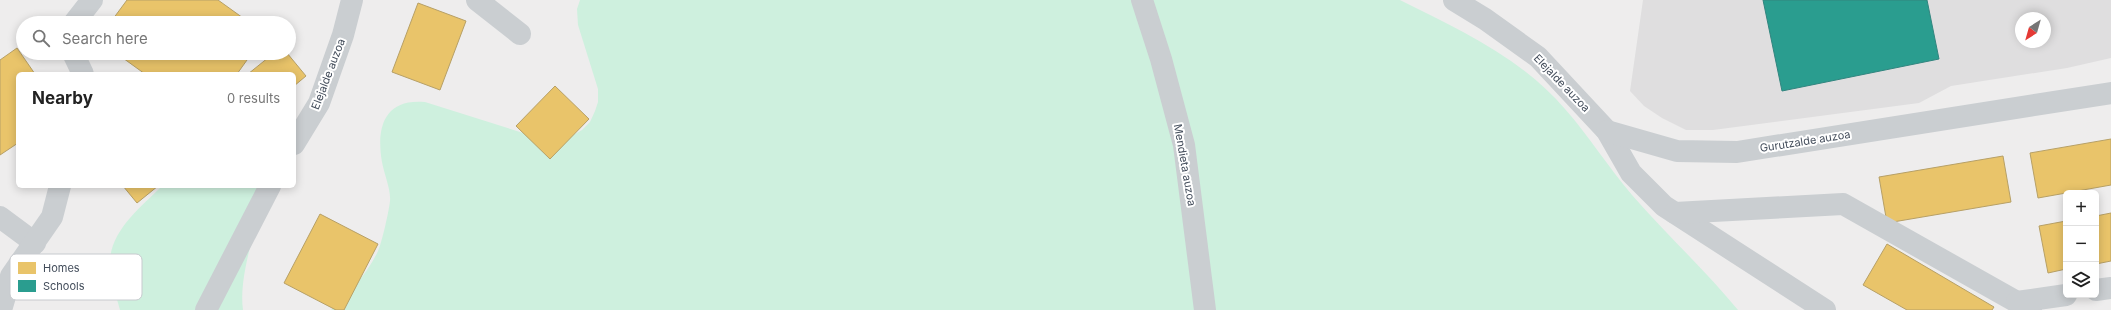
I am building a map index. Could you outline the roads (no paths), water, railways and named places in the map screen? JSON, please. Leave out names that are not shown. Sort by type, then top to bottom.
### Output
[{"type":"street","points":[[79,16],[92,0]]},
{"type":"street","name":"Elejalde auzoa","points":[[296,141],[319,103],[343,35],[352,0]]},
{"type":"street","points":[[477,0],[520,34]]},
{"type":"street","name":"Mendieta auzoa","points":[[1142,0],[1161,59],[1184,145],[1205,310]]},
{"type":"street","name":"Elejalde auzoa","points":[[1454,0],[1485,19],[1538,57],[1607,131]]},
{"type":"street","points":[[76,60],[82,72]]},
{"type":"street","name":"Gurutzalde auzoa","points":[[1607,131],[1677,151],[1736,152],[2111,93]]},
{"type":"street","points":[[1607,131],[1631,173],[1664,206],[1825,310]]},
{"type":"street","points":[[27,254],[52,217],[59,188]]},
{"type":"street","points":[[206,310],[269,188]]},
{"type":"street","points":[[1675,213],[1843,204],[2024,306],[2063,296]]},
{"type":"street","points":[[0,217],[35,243]]},
{"type":"street","points":[[1,310],[10,279]]},
{"type":"street","points":[[2099,290],[2111,288]]}]
